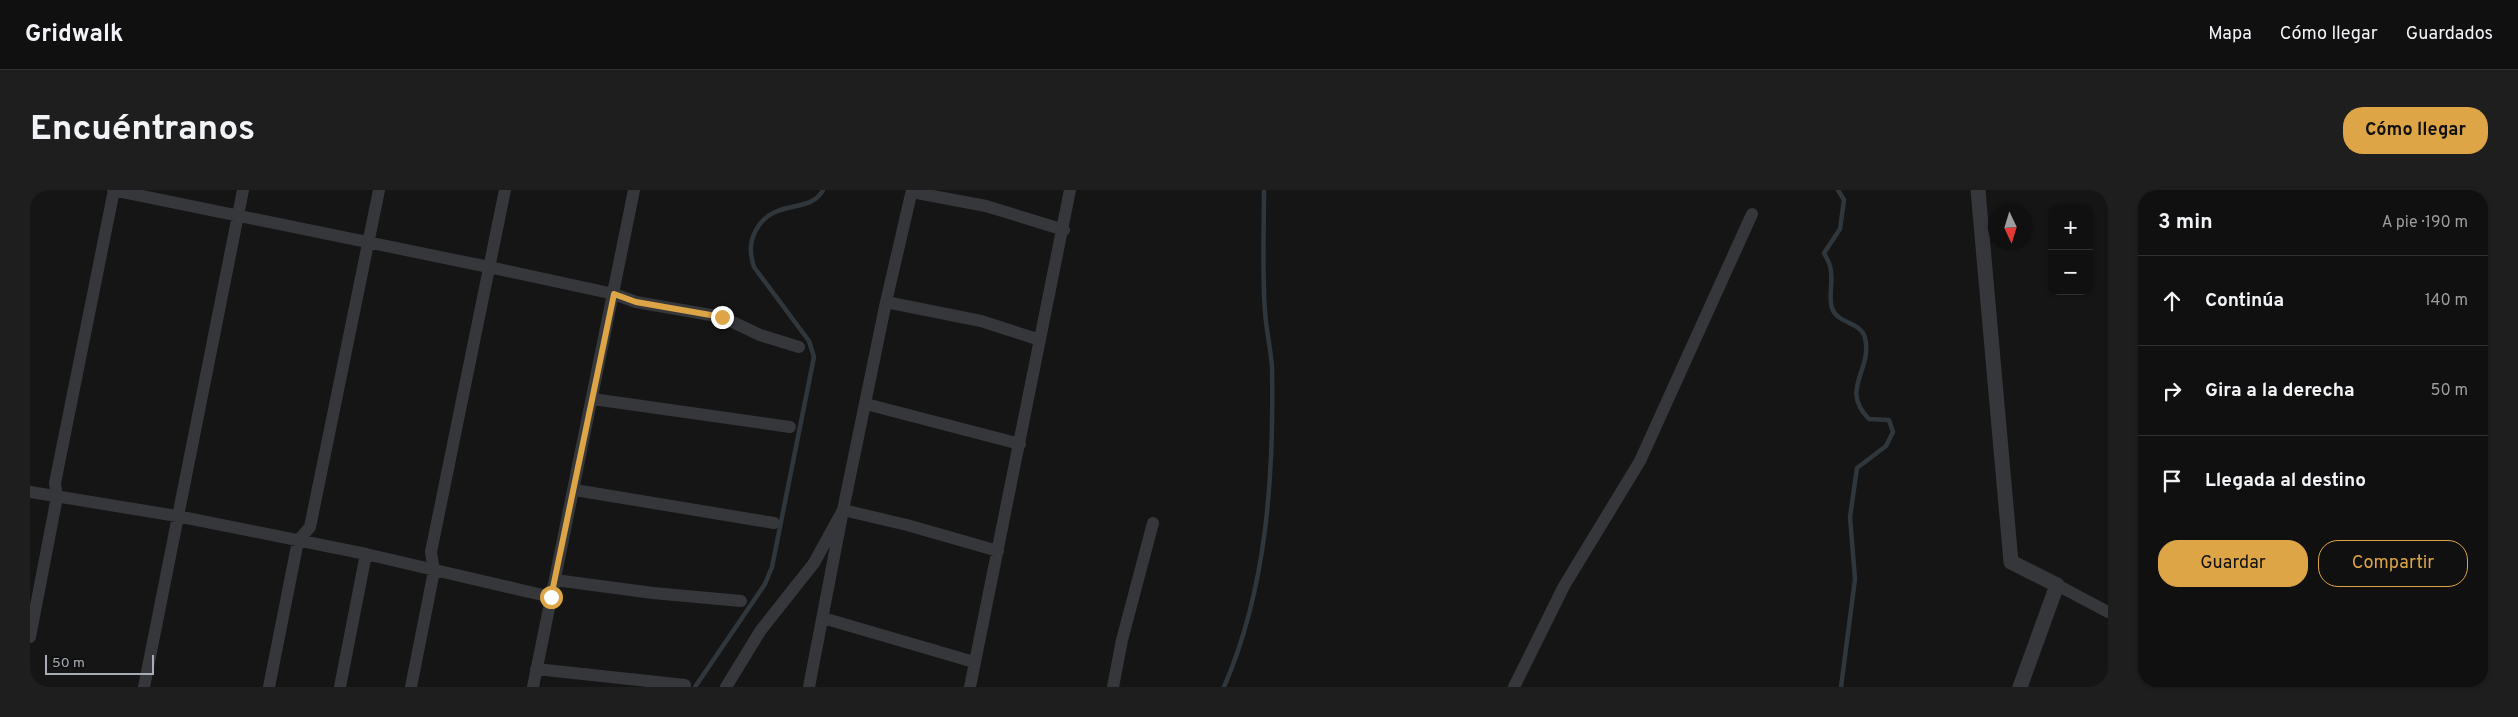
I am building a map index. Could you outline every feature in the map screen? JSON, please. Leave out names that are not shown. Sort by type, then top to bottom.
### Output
[{"type":"street","points":[[30,637],[57,497],[55,483],[114,190],[489,267],[614,294],[636,302],[722,317],[760,336],[800,347]]},
{"type":"street","points":[[144,687],[243,190]]},
{"type":"street","points":[[269,687],[298,540],[310,527],[379,190]]},
{"type":"street","points":[[411,687],[434,571],[431,552],[505,190]]},
{"type":"street","points":[[533,687],[575,490],[634,190]]},
{"type":"street","points":[[970,687],[1064,230],[1070,190]]},
{"type":"street","points":[[1978,190],[2011,562],[2108,612]]},
{"type":"street","points":[[810,687],[843,510],[886,302],[912,191],[986,206],[1064,230]]},
{"type":"street","points":[[1514,687],[1564,586],[1640,462],[1752,214]]},
{"type":"street","points":[[886,302],[981,321],[1040,340]]},
{"type":"street","points":[[593,399],[790,427]]},
{"type":"street","points":[[866,404],[1020,444]]},
{"type":"street","points":[[575,490],[774,523]]},
{"type":"street","points":[[30,492],[177,516],[298,540],[551,597]]},
{"type":"street","points":[[843,510],[907,524],[998,551]]},
{"type":"street","points":[[726,687],[761,630],[814,563],[843,510]]},
{"type":"street","points":[[1113,687],[1122,640],[1153,523]]},
{"type":"street","points":[[340,687],[366,554]]},
{"type":"street","points":[[555,580],[654,593],[741,601]]},
{"type":"street","points":[[2020,687],[2057,585]]},
{"type":"street","points":[[823,618],[974,662]]},
{"type":"street","points":[[536,670],[685,685]]},
{"type":"waterway","points":[[695,687],[765,584],[772,567],[814,357],[809,341],[754,267],[751,253],[752,239],[756,230],[772,213],[810,202],[817,198],[823,190]]},
{"type":"waterway","points":[[1224,687],[1250,610],[1259,571],[1269,490],[1272,368],[1264,296],[1264,190]]},
{"type":"waterway","points":[[1838,190],[1844,200],[1840,229],[1824,253],[1831,271],[1832,308],[1839,317],[1859,329],[1865,338],[1865,360],[1857,389],[1857,398],[1861,408],[1869,419],[1889,420],[1893,432],[1886,446],[1857,468],[1850,517],[1855,579],[1841,687]]},
{"type":"route","points":[[551,597],[575,490],[614,294],[636,302],[722,317]]}]
